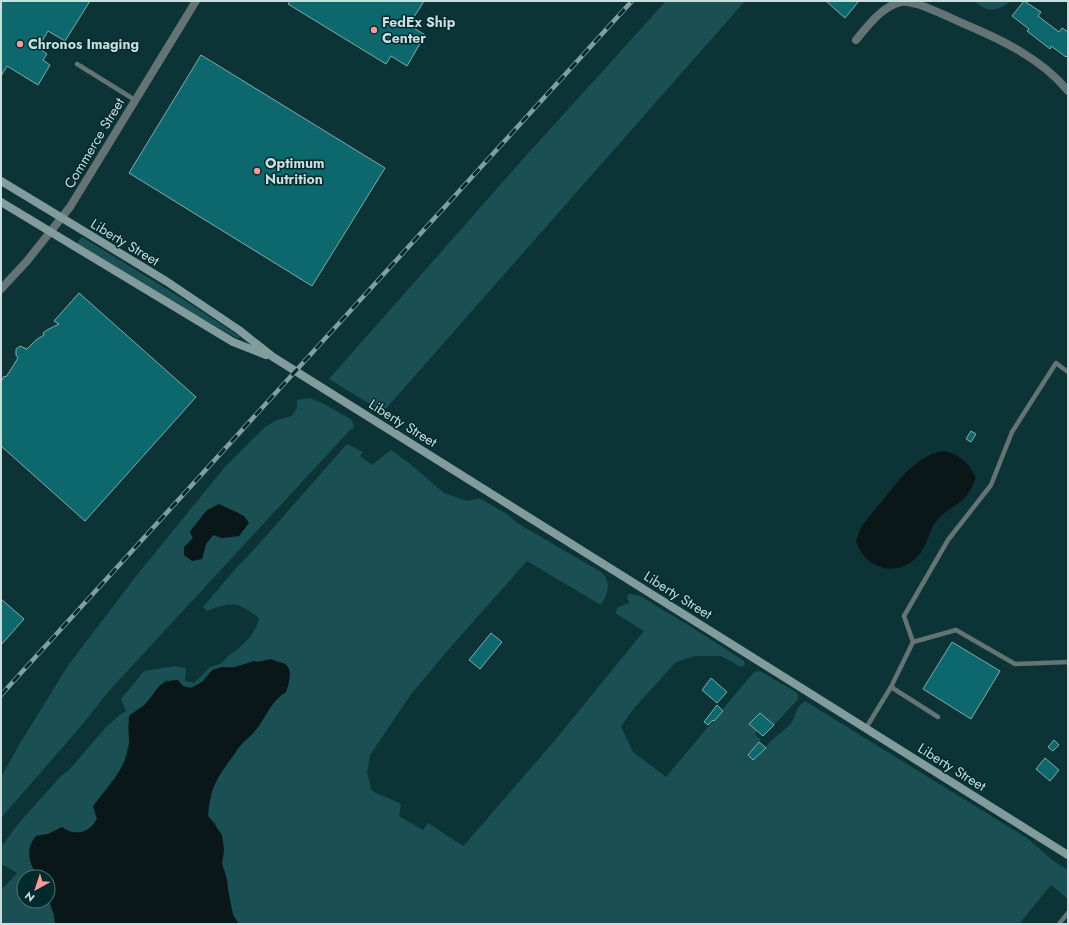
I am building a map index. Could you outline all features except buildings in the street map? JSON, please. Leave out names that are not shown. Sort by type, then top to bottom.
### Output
[{"type":"street","name":"Commerce Street","points":[[1,289],[27,261],[70,207],[196,1]]},
{"type":"street","points":[[856,40],[867,26],[888,7],[903,1],[925,6],[1008,44],[1046,69],[1056,77],[1068,91]]},
{"type":"street","name":"Liberty Street","points":[[1,181],[166,281],[239,330],[273,357],[1068,855]]},
{"type":"street","name":"Liberty Street","points":[[1,202],[233,342],[273,357]]},
{"type":"lane","points":[[77,64],[135,100]]},
{"type":"lane","points":[[866,728],[891,687],[913,642],[904,616],[948,540],[991,485],[1012,432],[1056,363],[1068,372]]},
{"type":"lane","points":[[913,642],[956,630],[1015,664],[1068,662]]},
{"type":"lane","points":[[891,687],[938,717]]},
{"type":"lane","points":[[1059,924],[1067,915]]},
{"type":"shaded area","points":[[666,1],[745,1],[383,412],[329,379],[524,158]]},
{"type":"shaded area","points":[[975,1],[1011,1],[1002,7],[993,10],[984,8]]},
{"type":"shaded area","points":[[82,237],[178,296],[240,338],[237,338],[174,303],[78,244],[78,241]]},
{"type":"shaded area","points":[[310,398],[324,404],[352,420],[354,428],[350,430],[108,692],[82,725],[1,818],[1,777],[67,667],[133,580],[224,468],[265,427],[277,420],[292,416],[297,408],[297,400]],"holes":[[[207,510],[235,511],[249,523],[222,538],[213,535],[206,544],[202,559],[184,548],[193,538],[190,531]]]},
{"type":"shaded area","points":[[347,444],[363,452],[360,456],[372,465],[391,450],[444,493],[467,501],[479,498],[507,514],[517,523],[601,572],[607,580],[608,588],[606,597],[601,605],[527,561],[412,693],[370,755],[367,773],[372,791],[401,804],[399,816],[423,830],[428,823],[463,846],[467,842],[556,739],[644,631],[615,613],[618,607],[629,603],[627,596],[629,594],[634,594],[648,600],[705,636],[744,661],[745,665],[741,667],[721,656],[695,656],[676,662],[635,707],[621,726],[633,752],[666,777],[754,672],[760,671],[796,692],[798,699],[774,725],[760,713],[750,724],[757,731],[755,734],[761,740],[748,755],[752,760],[790,725],[798,707],[805,701],[1027,838],[1052,860],[1068,870],[1068,899],[1051,885],[1019,924],[239,924],[233,915],[227,879],[222,864],[224,849],[215,823],[208,816],[210,800],[214,786],[240,747],[258,727],[276,700],[286,692],[277,662],[272,661],[254,662],[217,669],[211,672],[201,683],[190,688],[166,680],[144,706],[136,710],[128,726],[129,743],[124,761],[118,773],[93,806],[97,819],[94,824],[90,828],[77,833],[62,827],[48,834],[36,836],[30,860],[34,869],[16,869],[16,872],[1,864],[1,847],[18,824],[60,777],[69,770],[108,725],[126,711],[121,699],[144,671],[176,666],[186,668],[185,681],[194,683],[210,667],[222,663],[250,637],[257,626],[259,618],[246,609],[240,606],[229,605],[207,611],[203,607]]},
{"type":"shaded area","points":[[943,451],[954,454],[967,463],[975,476],[973,485],[969,492],[965,498],[939,518],[932,528],[921,552],[914,560],[897,568],[880,567],[872,563],[865,557],[856,541],[861,527],[904,474],[913,466],[932,454]]},
{"type":"shaded area","points":[[219,504],[244,516],[249,523],[239,536],[222,538],[213,535],[206,544],[202,559],[192,561],[184,555],[184,547],[193,538],[190,532],[207,510]]},
{"type":"shaded area","points":[[271,659],[283,663],[289,668],[290,676],[286,692],[276,700],[258,727],[244,742],[225,767],[214,786],[208,816],[222,835],[224,849],[222,864],[227,879],[233,915],[239,924],[55,924],[52,909],[56,909],[56,869],[33,869],[29,856],[32,841],[36,836],[48,834],[62,827],[77,833],[90,828],[94,824],[97,819],[93,806],[116,778],[127,754],[129,745],[129,716],[148,701],[160,685],[178,680],[183,686],[191,688],[204,681],[212,670],[222,667],[232,668],[254,661],[258,662]]},
{"type":"shaded area","points":[[16,874],[16,909],[52,909],[55,924],[1,924],[1,890]]},
{"type":"railway","points":[[1,695],[632,1]]},
{"type":"place","name":"FedEx Ship Center","points":[[374,30]]},
{"type":"place","name":"Chronos Imaging","points":[[20,44]]},
{"type":"place","name":"Optimum Nutrition","points":[[257,171]]}]
